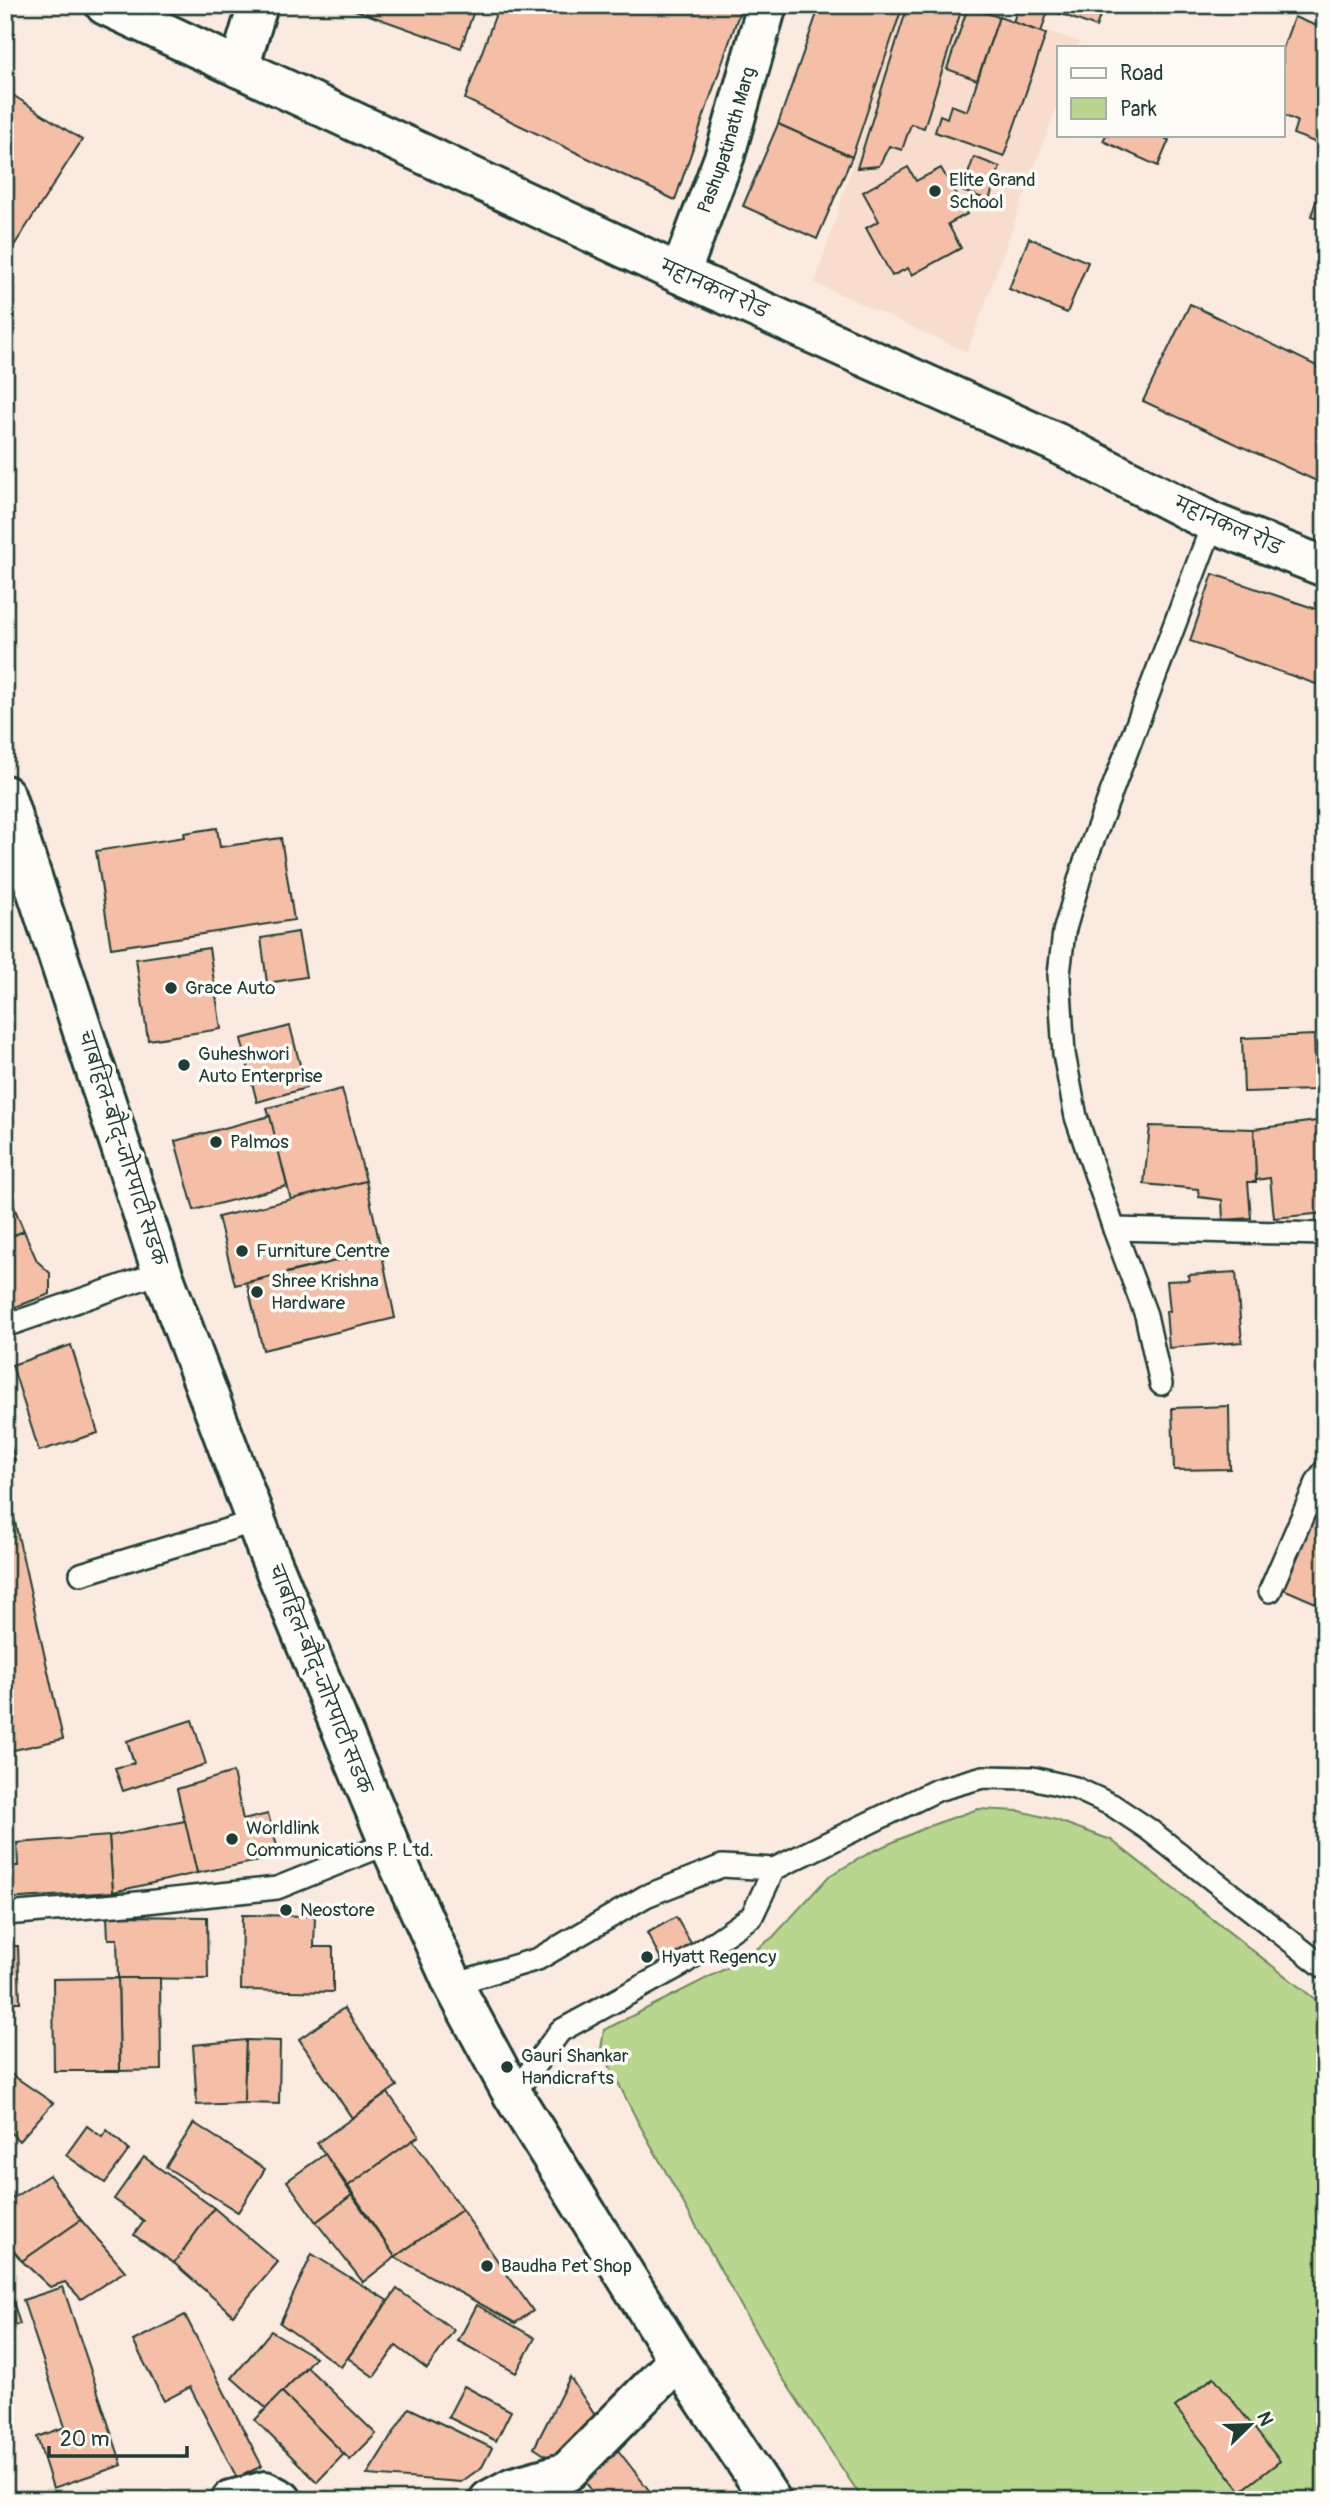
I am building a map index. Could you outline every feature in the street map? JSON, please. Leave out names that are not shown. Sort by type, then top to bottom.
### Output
[{"type":"main road","name":"महानकल रोड","points":[[104,5],[680,274],[1055,442],[1213,523],[1325,567]]},
{"type":"main road","points":[[239,68],[258,5]]},
{"type":"main road","name":"Pashupatinath Marg","points":[[680,274],[724,155],[767,5]]},
{"type":"main road","name":"चाबहिल-बौद्-जोरपाटी सडक","points":[[5,795],[162,1272],[256,1521],[389,1843],[453,1984],[513,2095],[678,2360],[771,2500]]},
{"type":"main road","points":[[489,2500],[513,2487],[567,2472],[678,2360]]},
{"type":"main road","points":[[231,2500],[265,2491],[282,2500]]},
{"type":"lane","points":[[1161,1384],[1146,1315],[1076,1116],[1064,1054],[1059,974],[1064,932],[1083,867],[1213,523]]},
{"type":"lane","points":[[1114,1229],[1325,1234]]},
{"type":"lane","points":[[5,1326],[162,1272]]},
{"type":"lane","points":[[1270,1591],[1318,1480],[1325,1470]]},
{"type":"lane","points":[[80,1574],[256,1521]]},
{"type":"lane","points":[[453,1984],[538,1959],[646,1896],[722,1866],[774,1868],[937,1790],[983,1777],[1032,1778],[1075,1788],[1121,1811],[1148,1829],[1325,1968]]},
{"type":"lane","points":[[5,1914],[277,1888],[389,1843]]},
{"type":"lane","points":[[513,2095],[560,2031],[681,1965],[752,1916],[774,1868]]},
{"type":"shaded area","name":"Elite Grand School","points":[[903,5],[970,5],[1080,42],[1078,46],[1057,46],[1057,105],[967,352],[815,283]]},
{"type":"green space","points":[[978,1809],[1020,1811],[1056,1820],[1111,1840],[1325,2007],[1325,2500],[863,2500],[774,2365],[638,2122],[601,2049],[604,2030],[737,1963],[773,1937],[829,1876],[873,1851],[929,1826]]},
{"type":"building","points":[[341,5],[476,5],[461,48]]},
{"type":"building","points":[[499,5],[742,5],[675,200],[465,99]]},
{"type":"building","points":[[820,5],[903,5],[852,157],[778,124]]},
{"type":"building","points":[[908,5],[952,5],[962,8],[924,128],[911,124],[902,150],[889,146],[879,166],[857,168]]},
{"type":"building","points":[[1019,5],[1050,5],[1041,32],[1013,22]]},
{"type":"building","points":[[1056,5],[1104,5],[1096,27],[1053,11]]},
{"type":"building","points":[[968,7],[999,17],[977,80],[947,69]]},
{"type":"building","points":[[999,17],[1046,34],[1004,156],[935,132],[940,115],[947,118],[951,105],[967,111]]},
{"type":"building","points":[[1294,17],[1325,29],[1325,146],[1293,134],[1297,121],[1284,115],[1284,46]]},
{"type":"building","points":[[5,90],[82,140],[10,252],[5,249]]},
{"type":"building","points":[[778,124],[852,157],[817,239],[743,206]]},
{"type":"building","points":[[1106,136],[1159,136],[1169,140],[1158,166],[1103,141]]},
{"type":"building","points":[[974,157],[1000,167],[989,200],[962,191]]},
{"type":"building","points":[[908,167],[916,181],[941,168],[967,214],[948,224],[961,248],[912,275],[908,268],[892,276],[866,228],[879,221],[863,192]]},
{"type":"building","points":[[1325,176],[1325,221],[1311,216]]},
{"type":"building","points":[[1029,238],[1088,262],[1067,313],[1009,289]]},
{"type":"building","points":[[1190,304],[1325,370],[1325,485],[1143,401]]},
{"type":"building","points":[[1213,574],[1325,612],[1325,687],[1190,641]]},
{"type":"building","points":[[217,828],[220,847],[281,838],[294,920],[111,948],[96,851],[185,837],[184,833]]},
{"type":"building","points":[[298,932],[306,977],[267,983],[261,938]]},
{"type":"building","points":[[209,948],[221,1029],[148,1040],[136,959]]},
{"type":"building","points":[[290,1026],[306,1088],[257,1102],[241,1039]]},
{"type":"building","points":[[1314,1035],[1316,1090],[1244,1092],[1242,1038]]},
{"type":"building","points":[[342,1089],[366,1181],[291,1200],[267,1108]]},
{"type":"building","points":[[270,1116],[287,1186],[194,1210],[175,1141]]},
{"type":"building","points":[[1325,1120],[1325,1213],[1274,1218],[1270,1178],[1256,1180],[1254,1129]]},
{"type":"building","points":[[1150,1126],[1254,1129],[1256,1182],[1248,1182],[1251,1218],[1223,1220],[1222,1200],[1199,1197],[1198,1189],[1144,1184]]},
{"type":"building","points":[[366,1181],[381,1250],[235,1285],[218,1217]]},
{"type":"building","points":[[5,1185],[24,1231],[5,1239]]},
{"type":"building","points":[[24,1231],[37,1261],[50,1273],[50,1294],[5,1311],[5,1239]]},
{"type":"building","points":[[381,1250],[395,1318],[263,1350],[247,1283]]},
{"type":"building","points":[[1236,1272],[1242,1342],[1169,1348],[1166,1311],[1170,1311],[1167,1281],[1189,1280],[1188,1275]]},
{"type":"building","points":[[71,1345],[98,1433],[39,1451],[12,1365]]},
{"type":"building","points":[[1229,1406],[1230,1469],[1174,1470],[1172,1408]]},
{"type":"building","points":[[5,1429],[15,1460],[5,1463]]},
{"type":"building","points":[[13,1513],[63,1739],[5,1752],[5,1515]]},
{"type":"building","points":[[1314,1517],[1325,1523],[1325,1607],[1281,1588]]},
{"type":"building","points":[[192,1720],[206,1764],[123,1791],[115,1768],[134,1763],[127,1741]]},
{"type":"building","name":"Worldlink Communications P. Ltd.","points":[[233,1772],[243,1820],[268,1814],[280,1857],[197,1873],[177,1789]]},
{"type":"building","points":[[185,1821],[197,1873],[113,1892],[109,1836]]},
{"type":"building","points":[[109,1836],[113,1892],[5,1899],[5,1866],[18,1866],[17,1843]]},
{"type":"building","points":[[242,1915],[315,1916],[314,1947],[333,1947],[333,1992],[241,1990]]},
{"type":"building","points":[[107,1916],[207,1917],[208,1979],[118,1978],[117,1939],[108,1939]]},
{"type":"building","points":[[676,1917],[692,1945],[662,1961],[647,1933]]},
{"type":"building","points":[[5,1946],[18,1946],[20,2002],[5,2002]]},
{"type":"building","points":[[118,1978],[160,1978],[161,2070],[120,2071]]},
{"type":"building","points":[[118,1978],[120,2071],[54,2071],[53,1979]]},
{"type":"building","points":[[344,2008],[397,2086],[352,2118],[299,2039]]},
{"type":"building","points":[[246,2040],[244,2103],[197,2105],[193,2045]]},
{"type":"building","points":[[246,2040],[280,2041],[279,2104],[244,2103]]},
{"type":"building","points":[[5,2070],[53,2103],[19,2141],[5,2127]]},
{"type":"building","points":[[388,2093],[419,2136],[348,2186],[317,2143]]},
{"type":"building","points":[[194,2123],[265,2169],[238,2212],[166,2167]]},
{"type":"building","points":[[87,2126],[102,2137],[107,2130],[129,2150],[105,2183],[66,2155]]},
{"type":"building","points":[[413,2140],[462,2210],[395,2257],[348,2186]]},
{"type":"building","points":[[325,2154],[352,2195],[316,2222],[287,2181]]},
{"type":"building","points":[[144,2157],[214,2208],[174,2263],[134,2235],[144,2221],[114,2199]]},
{"type":"building","points":[[49,2175],[81,2220],[22,2261],[5,2241],[5,2203]]},
{"type":"building","points":[[352,2195],[395,2257],[363,2282],[316,2222]]},
{"type":"building","points":[[214,2208],[278,2262],[233,2315],[174,2263]]},
{"type":"building","points":[[462,2210],[533,2311],[515,2323],[395,2257]]},
{"type":"building","points":[[81,2220],[125,2271],[81,2299],[65,2282],[50,2287],[22,2261]]},
{"type":"building","points":[[312,2254],[388,2301],[341,2367],[280,2323]]},
{"type":"building","points":[[5,2275],[20,2324],[5,2328]]},
{"type":"building","points":[[63,2287],[122,2465],[53,2488],[37,2437],[65,2427],[23,2300]]},
{"type":"building","points":[[397,2289],[454,2330],[427,2369],[396,2346],[374,2377],[348,2358]]},
{"type":"building","points":[[477,2305],[535,2338],[516,2373],[458,2341]]},
{"type":"building","points":[[185,2315],[262,2466],[237,2478],[190,2387],[164,2401],[133,2341]]},
{"type":"building","points":[[271,2331],[315,2357],[267,2409],[232,2378]]},
{"type":"building","points":[[307,2367],[376,2434],[350,2460],[282,2392]]},
{"type":"building","points":[[570,2377],[603,2428],[566,2469],[534,2448]]},
{"type":"building","points":[[1214,2377],[1280,2461],[1241,2491],[1175,2407]]},
{"type":"building","points":[[464,2386],[511,2411],[496,2441],[448,2417]]},
{"type":"building","points":[[282,2392],[344,2454],[317,2482],[255,2420]]},
{"type":"building","points":[[409,2408],[492,2448],[482,2467],[461,2482],[367,2475]]},
{"type":"building","points":[[607,2436],[652,2494],[645,2500],[599,2500],[574,2467]]},
{"type":"place","name":"Elite Grand School","points":[[935,191]]},
{"type":"place","name":"Grace Auto","points":[[171,988]]},
{"type":"place","name":"Guheshwori Auto Enterprise","points":[[184,1065]]},
{"type":"place","name":"Palmos","points":[[216,1142]]},
{"type":"place","name":"Furniture Centre","points":[[242,1251]]},
{"type":"place","name":"Shree Krishna Hardware","points":[[257,1292]]},
{"type":"place","name":"Worldlink Communications P. Ltd.","points":[[232,1839]]},
{"type":"place","name":"Neostore","points":[[286,1910]]},
{"type":"place","name":"Hyatt Regency","points":[[647,1957]]},
{"type":"place","name":"Gauri Shankar Handicrafts","points":[[507,2067]]},
{"type":"place","name":"Baudha Pet Shop","points":[[487,2266]]}]
